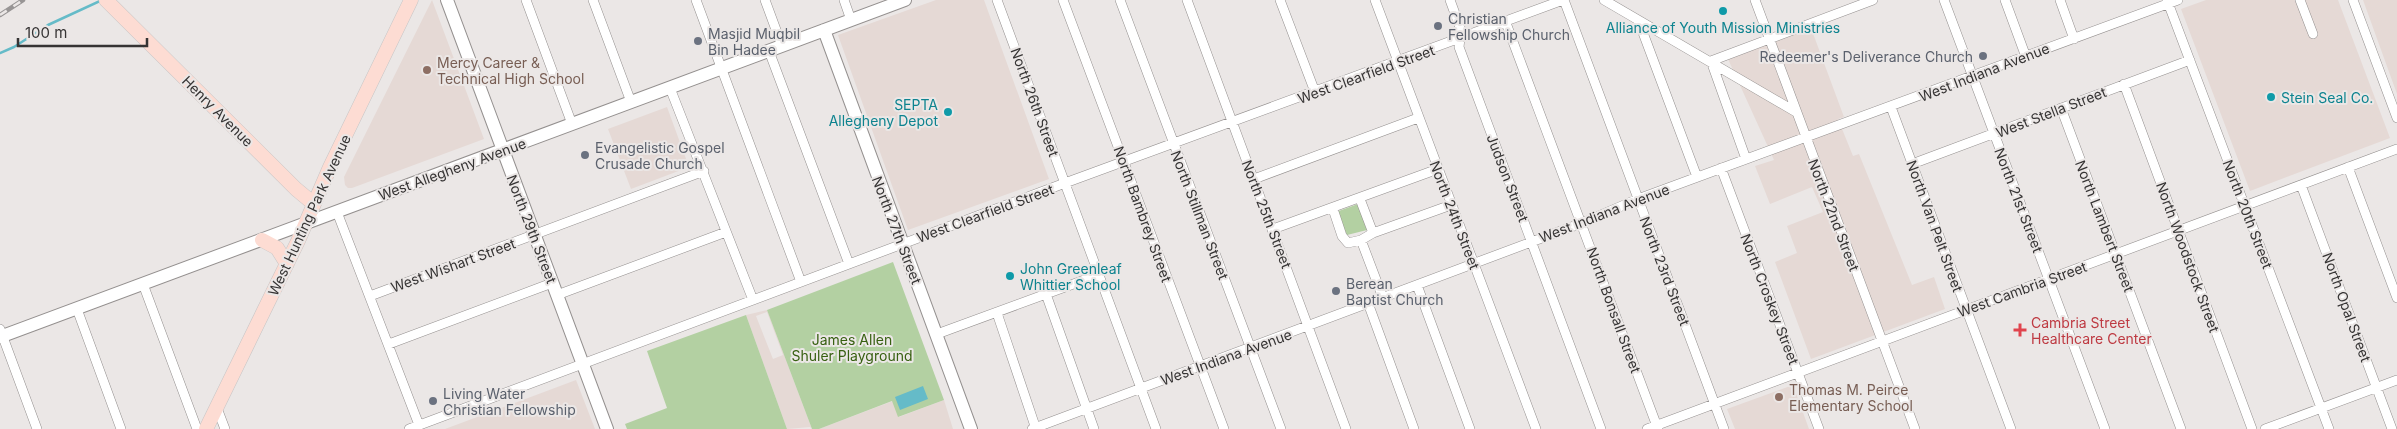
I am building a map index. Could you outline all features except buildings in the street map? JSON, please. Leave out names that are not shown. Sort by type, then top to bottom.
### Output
[{"type":"main road","name":"Henry Avenue","points":[[106,0],[296,189],[314,204],[337,212]]},
{"type":"main road","name":"West Hunting Park Avenue","points":[[206,429],[287,264],[411,0]]},
{"type":"main road","name":"North 29th Street","points":[[447,0],[607,429]]},
{"type":"main road","name":"West Allegheny Avenue","points":[[1,334],[77,309],[904,0]]},
{"type":"main road","name":"North 27th Street","points":[[824,30],[902,244],[938,334],[971,429]]},
{"type":"main road","points":[[262,240],[277,248],[287,264]]},
{"type":"street","points":[[526,0],[572,124]]},
{"type":"street","points":[[593,0],[631,102]]},
{"type":"street","points":[[696,0],[802,282]]},
{"type":"street","points":[[765,0],[782,46]]},
{"type":"street","points":[[844,0],[851,20]]},
{"type":"street","name":"North 26th Street","points":[[997,0],[1156,429]]},
{"type":"street","name":"North Bambrey Street","points":[[1062,0],[1224,429]]},
{"type":"street","name":"North Stillman Street","points":[[1120,0],[1280,429]]},
{"type":"street","name":"North 25th Street","points":[[1186,0],[1346,429]]},
{"type":"street","points":[[1280,0],[1315,92]]},
{"type":"street","name":"North 24th Street","points":[[1375,0],[1450,205],[1474,263],[1536,429]]},
{"type":"street","name":"Judson Street","points":[[1450,0],[1461,30],[1459,47],[1602,429]]},
{"type":"street","name":"West Clearfield Street","points":[[409,429],[1065,183],[1564,0]]},
{"type":"street","name":"North 23rd Street","points":[[1564,0],[1724,429]]},
{"type":"street","points":[[1604,0],[1796,112]]},
{"type":"street","name":"North 22nd Street","points":[[1755,0],[1804,137],[1915,429]]},
{"type":"street","points":[[1711,61],[1873,0]]},
{"type":"street","name":"North 21st Street","points":[[1944,0],[2105,429]]},
{"type":"street","points":[[2005,0],[2026,57]]},
{"type":"street","points":[[2060,0],[2074,39]]},
{"type":"street","name":"West Indiana Avenue","points":[[1035,429],[1582,223],[1638,199],[1973,77],[2168,2],[2178,0]]},
{"type":"street","points":[[2300,0],[2313,34]]},
{"type":"street","points":[[2353,0],[2397,118]]},
{"type":"street","name":"North 20th Street","points":[[2168,2],[2328,429]]},
{"type":"street","name":"North Bonsall Street","points":[[1506,22],[1657,427]]},
{"type":"street","points":[[1639,22],[1697,177]]},
{"type":"street","points":[[769,51],[849,264]]},
{"type":"street","name":"West Stella Street","points":[[1912,164],[2190,60]]},
{"type":"street","points":[[1711,61],[1746,159]]},
{"type":"street","name":"North Woodstock Street","points":[[2124,84],[2252,429]]},
{"type":"street","points":[[670,88],[753,300]]},
{"type":"street","name":"North Van Pelt Street","points":[[1891,107],[2011,429]]},
{"type":"street","name":"North Lambert Street","points":[[2061,108],[2181,429]]},
{"type":"street","points":[[1254,179],[1418,118]]},
{"type":"street","name":"West Cambria Street","points":[[1647,429],[1657,427],[2397,149]]},
{"type":"street","points":[[2348,167],[2397,298]]},
{"type":"street","name":"North Croskey Street","points":[[1721,168],[1819,429]]},
{"type":"street","points":[[1273,229],[1360,199],[1438,169]]},
{"type":"street","name":"West Wishart Street","points":[[370,296],[704,171]]},
{"type":"street","name":"North Opal Street","points":[[2301,185],[2392,429]]},
{"type":"street","points":[[1360,199],[1373,233]]},
{"type":"street","points":[[1332,208],[1342,236],[1348,243],[1362,240],[1373,233],[1450,205]]},
{"type":"street","points":[[337,212],[419,425]]},
{"type":"street","points":[[389,344],[726,232]]},
{"type":"street","points":[[1362,240],[1383,298]]},
{"type":"street","points":[[938,334],[1098,275]]},
{"type":"street","points":[[143,284],[196,429]]},
{"type":"street","points":[[1417,285],[1470,429]]},
{"type":"street","points":[[1046,294],[1094,429]]},
{"type":"street","points":[[1368,303],[1414,429]]},
{"type":"street","points":[[77,309],[122,429]]},
{"type":"street","points":[[997,313],[1035,429]]},
{"type":"street","points":[[1,334],[37,429]]},
{"type":"street","points":[[2265,429],[2397,380]]},
{"type":"street","points":[[217,408],[225,429]]},
{"type":"shaded area","name":"Mercy Career & Technical High School","points":[[432,0],[484,139],[348,188],[345,185],[344,177]]},
{"type":"shaded area","name":"SEPTA Allegheny Depot","points":[[936,0],[984,0],[1049,179],[908,230],[838,35]]},
{"type":"shaded area","name":"Stein Seal Co.","points":[[2206,0],[2338,0],[2390,138],[2250,191],[2181,9]]},
{"type":"shaded area","points":[[2363,0],[2397,0],[2397,94]]},
{"type":"shaded area","points":[[1811,28],[1844,117],[1838,119],[1853,156],[1859,154],[1912,285],[1934,277],[1945,309],[1811,359],[1775,262],[1797,253],[1787,226],[1823,212],[1812,187],[1770,204],[1755,166],[1774,160],[1728,59]]},
{"type":"shaded area","points":[[667,107],[689,167],[631,189],[608,129]]},
{"type":"shaded area","points":[[767,310],[812,429],[810,427],[787,429],[746,315]],"holes":[[[767,312],[783,355],[773,359],[756,316]]]},
{"type":"shaded area","points":[[576,380],[595,429],[445,429]]},
{"type":"shaded area","name":"Thomas M. Peirce Elementary School","points":[[1793,385],[1809,429],[1735,429],[1727,409]]},
{"type":"shaded area","points":[[944,400],[953,429],[819,429],[893,401],[899,417]]},
{"type":"green space","points":[[1358,204],[1367,230],[1347,235],[1336,212]]},
{"type":"green space","name":"James Allen Shuler Playground","points":[[893,262],[944,400],[898,417],[892,401],[819,429],[812,429],[767,310]]},
{"type":"green space","points":[[746,315],[787,429],[627,429],[625,424],[667,408],[647,351]]},
{"type":"water","points":[[923,386],[928,399],[900,410],[895,397]]},
{"type":"waterway","points":[[0,53],[14,47],[48,25],[102,0]]},
{"type":"railway","points":[[0,15],[23,0]]},
{"type":"place","name":"Alliance of Youth Mission Ministries","points":[[1723,11]]},
{"type":"place","name":"Christian Fellowship Church","points":[[1438,26]]},
{"type":"place","name":"Masjid Muqbil Bin Hadee","points":[[698,41]]},
{"type":"place","name":"Redeemer's Deliverance Church","points":[[1983,56]]},
{"type":"place","name":"Mercy Career & Technical High School","points":[[427,70]]},
{"type":"place","name":"Stein Seal Co.","points":[[2271,97]]},
{"type":"place","name":"SEPTA Allegheny Depot","points":[[948,112]]},
{"type":"place","name":"Evangelistic Gospel Crusade Church","points":[[585,155]]},
{"type":"place","name":"John Greenleaf Whittier School","points":[[1010,276]]},
{"type":"place","name":"Berean Baptist Church","points":[[1336,291]]},
{"type":"place","name":"Cambria Street Healthcare Center","points":[[2020,330]]},
{"type":"place","name":"Thomas M. Peirce Elementary School","points":[[1779,397]]},
{"type":"place","name":"Living Water Christian Fellowship","points":[[433,401]]}]
